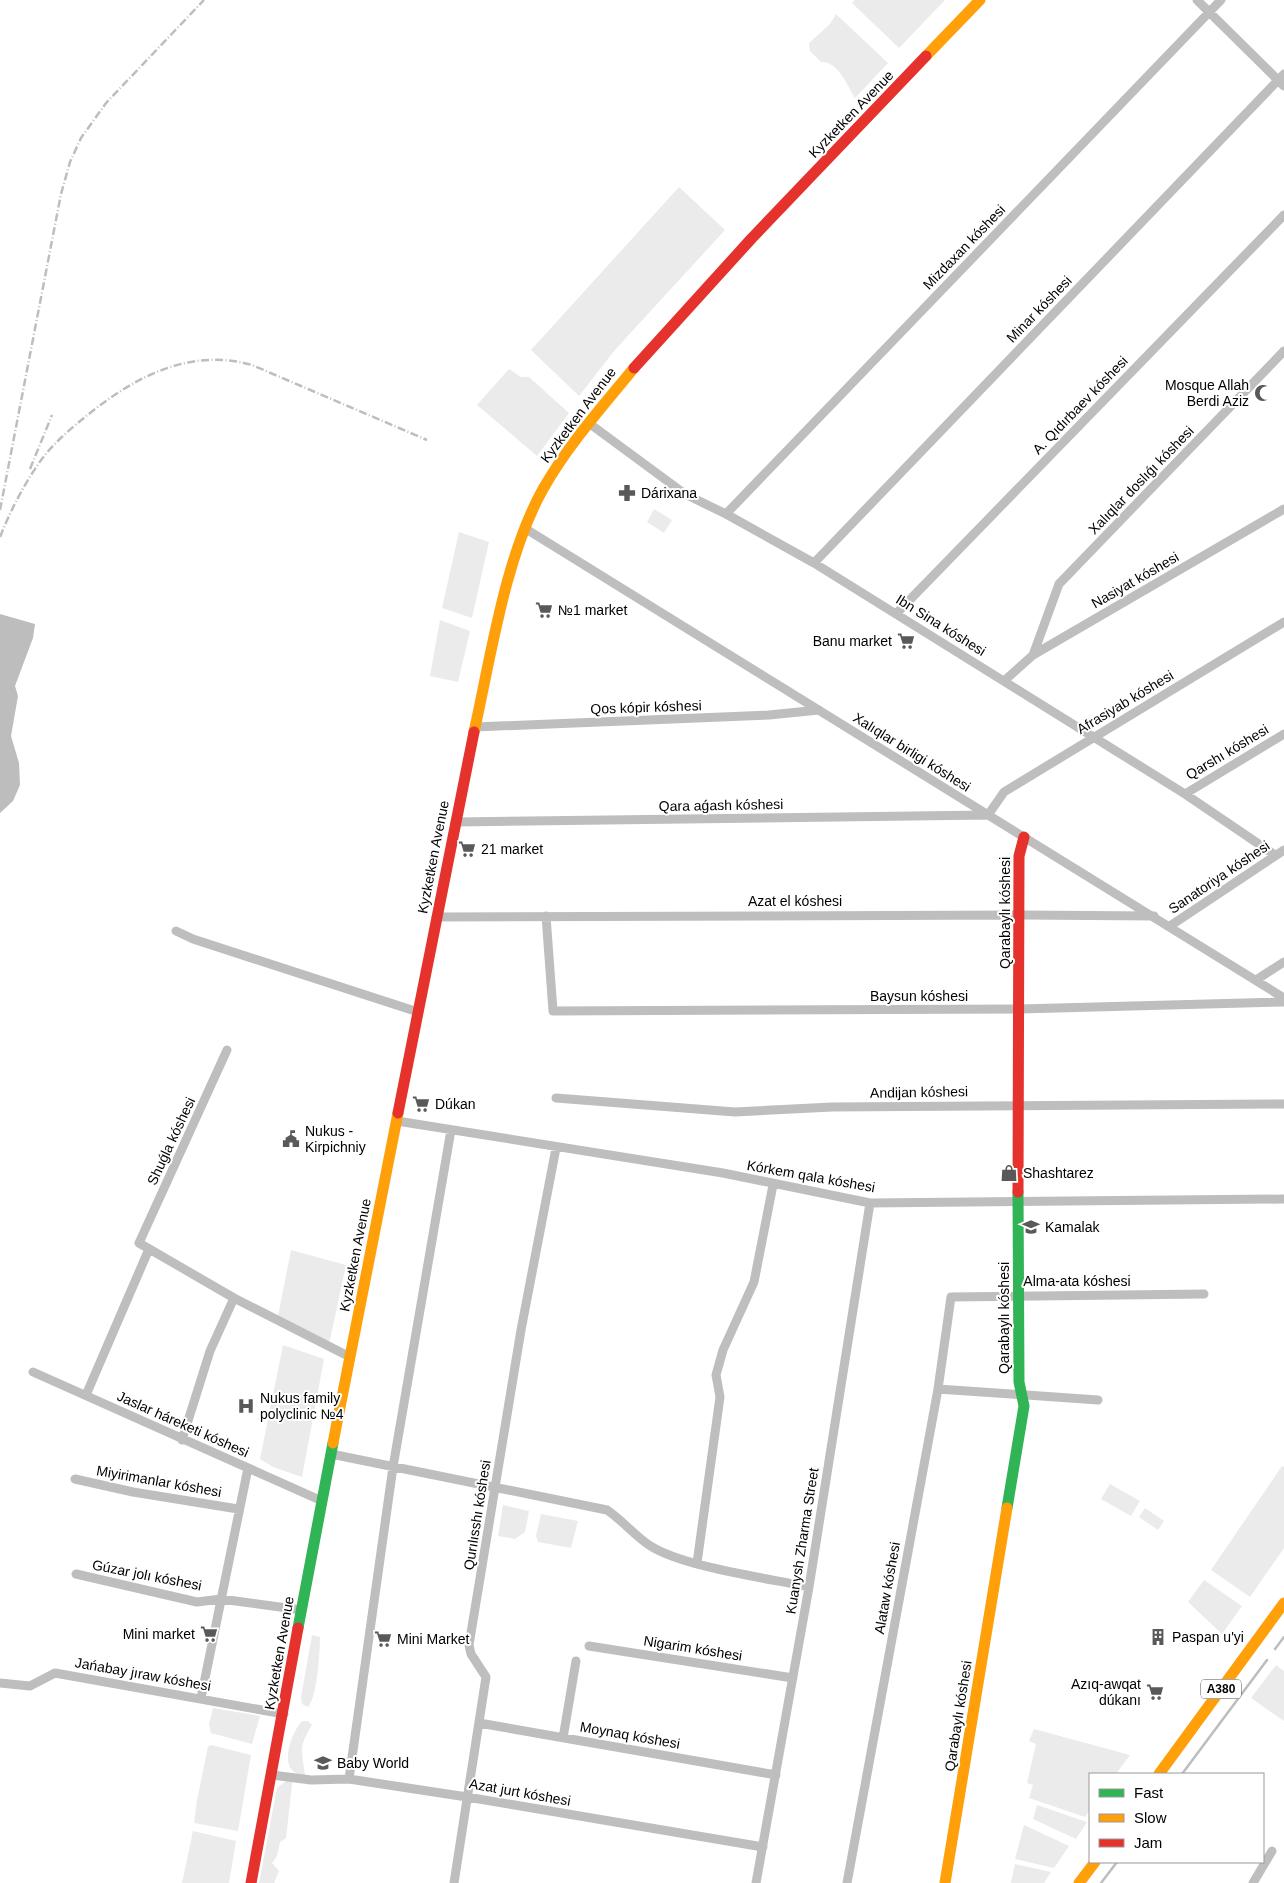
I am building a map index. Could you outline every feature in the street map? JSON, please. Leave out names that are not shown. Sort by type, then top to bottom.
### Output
[{"type":"main road","name":"Kyzketken Avenue","points":[[251,1883],[331,1454],[455,822],[512,566],[526,529],[542,491],[562,457],[590,424],[621,382],[693,302],[980,0]]},
{"type":"main road","name":"Qarabaylı kóshesi","points":[[945,1883],[1024,1406],[1023,1393],[1019,1382],[1018,1200],[1020,1104],[1019,856],[1024,837]]},
{"type":"main road","name":"A380","points":[[1160,1773],[1284,1603]]},
{"type":"main road","points":[[1079,1883],[1094,1863]]},
{"type":"street","points":[[1197,0],[1282,80]]},
{"type":"street","name":"Mizdaxan kóshesi","points":[[726,514],[1221,0]]},
{"type":"street","name":"Minar kóshesi","points":[[814,563],[1282,80]]},
{"type":"street","name":"A. Qıdırbaev kóshesi","points":[[896,614],[1284,215]]},
{"type":"street","name":"Xalıqlar doslıǵı kóshesi","points":[[1033,655],[1060,584],[1284,351]]},
{"type":"street","name":"Ibn Sina kóshesi","points":[[590,424],[685,494],[726,514],[814,563],[1185,794],[1275,855]]},
{"type":"street","name":"Nasiyat kóshesi","points":[[1004,681],[1033,655],[1284,509]]},
{"type":"street","name":"Xalıqlar birligi kóshesi","points":[[526,529],[1284,998]]},
{"type":"street","name":"Afrasiyab kóshesi","points":[[988,815],[1004,792],[1284,622]]},
{"type":"street","name":"Qos kópir kóshesi","points":[[475,728],[759,716],[819,710]]},
{"type":"street","name":"Qarshı kóshesi","points":[[1185,794],[1284,734]]},
{"type":"street","name":"Qara aǵash kóshesi","points":[[455,822],[988,815]]},
{"type":"street","name":"Sanatoriya kóshesi","points":[[1170,926],[1284,850]]},
{"type":"street","name":"Baysun kóshesi","points":[[546,916],[553,1011],[1020,1009],[1284,1002]]},
{"type":"street","name":"Azat el kóshesi","points":[[436,917],[1154,916]]},
{"type":"street","points":[[176,931],[194,939],[418,1012]]},
{"type":"street","points":[[1256,980],[1284,962]]},
{"type":"street","name":"Shuǵla kóshesi","points":[[149,1249],[139,1244],[227,1050]]},
{"type":"street","name":"Andijan kóshesi","points":[[556,1098],[734,1112],[832,1106],[1284,1104]]},
{"type":"street","name":"Kórkem qala kóshesi","points":[[396,1121],[556,1148],[723,1173],[773,1185],[870,1203],[1018,1200],[1284,1199]]},
{"type":"street","points":[[349,1779],[392,1467],[451,1130]]},
{"type":"street","name":"Qurılısshı kóshesi","points":[[456,1883],[467,1797],[486,1677],[471,1654],[469,1645],[521,1330],[556,1148]]},
{"type":"street","points":[[697,1563],[720,1397],[716,1375],[723,1350],[754,1282],[773,1185]]},
{"type":"street","name":"Kuanysh Zharma Street","points":[[756,1883],[809,1587],[870,1203]]},
{"type":"street","points":[[86,1395],[149,1249],[234,1298],[350,1357]]},
{"type":"street","name":"Alma-ata kóshesi","points":[[952,1297],[1204,1294]]},
{"type":"street","name":"Alataw kóshesi","points":[[847,1883],[938,1389],[952,1297]]},
{"type":"street","points":[[182,1440],[210,1350],[234,1298]]},
{"type":"street","name":"Jaslar háreketi kóshesi","points":[[33,1372],[322,1501]]},
{"type":"street","points":[[938,1389],[1023,1393],[1098,1400]]},
{"type":"street","points":[[331,1454],[608,1510],[649,1545],[664,1553],[697,1563],[809,1587]]},
{"type":"street","points":[[201,1698],[238,1509],[248,1468]]},
{"type":"street","name":"Miyirimanlar kóshesi","points":[[75,1479],[133,1492],[238,1509]]},
{"type":"street","name":"Gúzar jolı kóshesi","points":[[76,1574],[197,1602],[221,1599],[302,1610]]},
{"type":"street","name":"Nigarim kóshesi","points":[[589,1646],[793,1678]]},
{"type":"street","points":[[563,1738],[576,1661]]},
{"type":"street","name":"Jańabay jıraw kóshesi","points":[[0,1682],[30,1686],[55,1673],[284,1714]]},
{"type":"street","name":"Moynaq kóshesi","points":[[479,1723],[776,1775]]},
{"type":"street","name":"Azat jurt kóshesi","points":[[272,1775],[311,1780],[349,1779],[763,1847]]},
{"type":"street","points":[[1253,1883],[1272,1851]]},
{"type":"shaded area","points":[[855,0],[945,0],[899,48],[852,3]]},
{"type":"shaded area","points":[[836,14],[888,63],[855,98],[837,70],[832,65],[821,62],[810,51],[809,43],[830,24]]},
{"type":"shaded area","points":[[679,187],[725,230],[614,351],[579,396],[531,350]]},
{"type":"shaded area","points":[[509,369],[521,377],[529,377],[569,413],[537,456],[477,405]]},
{"type":"shaded area","points":[[654,509],[672,520],[664,533],[647,522]]},
{"type":"shaded area","points":[[459,532],[489,542],[472,618],[442,608]]},
{"type":"shaded area","points":[[0,614],[35,624],[33,638],[15,686],[18,696],[11,736],[19,763],[20,785],[13,801],[0,813]]},
{"type":"shaded area","points":[[440,620],[470,631],[458,682],[430,676]]},
{"type":"shaded area","points":[[291,1250],[346,1265],[330,1340],[327,1342],[278,1316]]},
{"type":"shaded area","points":[[283,1345],[324,1359],[302,1477],[273,1467],[260,1459]]},
{"type":"shaded area","points":[[1282,1466],[1284,1467],[1284,1548],[1250,1597],[1211,1570]]},
{"type":"shaded area","points":[[1110,1484],[1140,1501],[1131,1516],[1101,1499]]},
{"type":"shaded area","points":[[503,1505],[529,1511],[525,1532],[515,1539],[498,1536]]},
{"type":"shaded area","points":[[1145,1508],[1164,1521],[1158,1530],[1139,1517]]},
{"type":"shaded area","points":[[541,1514],[578,1521],[571,1548],[538,1542],[536,1536]]},
{"type":"shaded area","points":[[1204,1580],[1242,1606],[1222,1634],[1188,1602]]},
{"type":"shaded area","points":[[312,1635],[320,1637],[316,1685],[308,1707],[302,1704],[301,1697]]},
{"type":"shaded area","points":[[1276,1665],[1284,1671],[1284,1721],[1251,1698]]},
{"type":"shaded area","points":[[213,1708],[260,1716],[252,1744],[211,1733],[209,1724]]},
{"type":"shaded area","points":[[302,1721],[308,1721],[312,1725],[302,1749],[305,1775],[296,1773],[288,1761],[288,1753],[293,1735]]},
{"type":"shaded area","points":[[1034,1729],[1130,1755],[1117,1773],[1089,1773],[1089,1811],[1085,1817],[1029,1798],[1033,1785],[1027,1783],[1036,1744],[1029,1741]]},
{"type":"shaded area","points":[[211,1745],[251,1755],[238,1831],[194,1823],[208,1747]]},
{"type":"shaded area","points":[[286,1781],[292,1782],[292,1785],[286,1838],[280,1842],[277,1856],[272,1863],[279,1871],[274,1883],[259,1883],[277,1788]]},
{"type":"shaded area","points":[[1037,1805],[1087,1822],[1076,1839],[1033,1819]]},
{"type":"shaded area","points":[[1024,1825],[1069,1846],[1054,1868],[1015,1859]]},
{"type":"shaded area","points":[[193,1831],[236,1841],[229,1883],[182,1883]]},
{"type":"shaded area","points":[[1015,1864],[1051,1872],[1044,1883],[1011,1883]]},
{"type":"waterway","points":[[1275,1649],[1284,1637]]},
{"type":"waterway","points":[[1183,1773],[1267,1660]]},
{"type":"waterway","points":[[1101,1883],[1116,1863]]},
{"type":"railway","points":[[0,510],[61,194],[70,162],[81,138],[106,103],[204,0]]},
{"type":"railway","points":[[0,537],[26,483],[47,452],[59,440],[85,417],[122,390],[142,379],[184,363],[206,360],[229,360],[252,365],[427,440]]},
{"type":"railway","points":[[30,469],[52,415]]},
{"type":"traffic: fast","points":[[1007,1508],[1024,1406],[1019,1382],[1018,1192]]},
{"type":"traffic: fast","points":[[298,1628],[333,1443]]},
{"type":"traffic: slow","points":[[926,56],[980,0]]},
{"type":"traffic: slow","points":[[474,732],[493,640],[509,576],[530,516],[543,489],[563,457],[634,368]]},
{"type":"traffic: slow","points":[[333,1443],[398,1113]]},
{"type":"traffic: slow","points":[[945,1883],[1007,1508]]},
{"type":"traffic: slow","points":[[1160,1773],[1284,1603]]},
{"type":"traffic: slow","points":[[1079,1883],[1094,1863]]},
{"type":"traffic: jam","points":[[634,368],[752,238],[926,56]]},
{"type":"traffic: jam","points":[[398,1113],[474,732]]},
{"type":"traffic: jam","points":[[1018,1192],[1019,856],[1024,837]]},
{"type":"traffic: jam","points":[[251,1883],[298,1628]]},
{"type":"place","name":"Mosque Allah Berdi Aziz","points":[[1263,393]]},
{"type":"place","name":"Dárixana","points":[[627,493]]},
{"type":"place","name":"№1 market","points":[[544,610]]},
{"type":"place","name":"Banu market","points":[[906,641]]},
{"type":"place","name":"21 market","points":[[467,849]]},
{"type":"place","name":"Dúkan","points":[[421,1104]]},
{"type":"place","name":"Nukus - Kirpichniy","points":[[291,1139]]},
{"type":"place","name":"Shashtarez","points":[[1009,1173]]},
{"type":"place","name":"Kamalak","points":[[1031,1227]]},
{"type":"place","name":"Nukus family polyclinic №4","points":[[246,1406]]},
{"type":"place","name":"Mini market","points":[[209,1634]]},
{"type":"place","name":"Paspan u'yi","points":[[1158,1637]]},
{"type":"place","name":"Mini Market","points":[[383,1639]]},
{"type":"place","name":"Azıq-awqat dúkanı","points":[[1155,1692]]},
{"type":"place","name":"Baby World","points":[[323,1763]]}]
